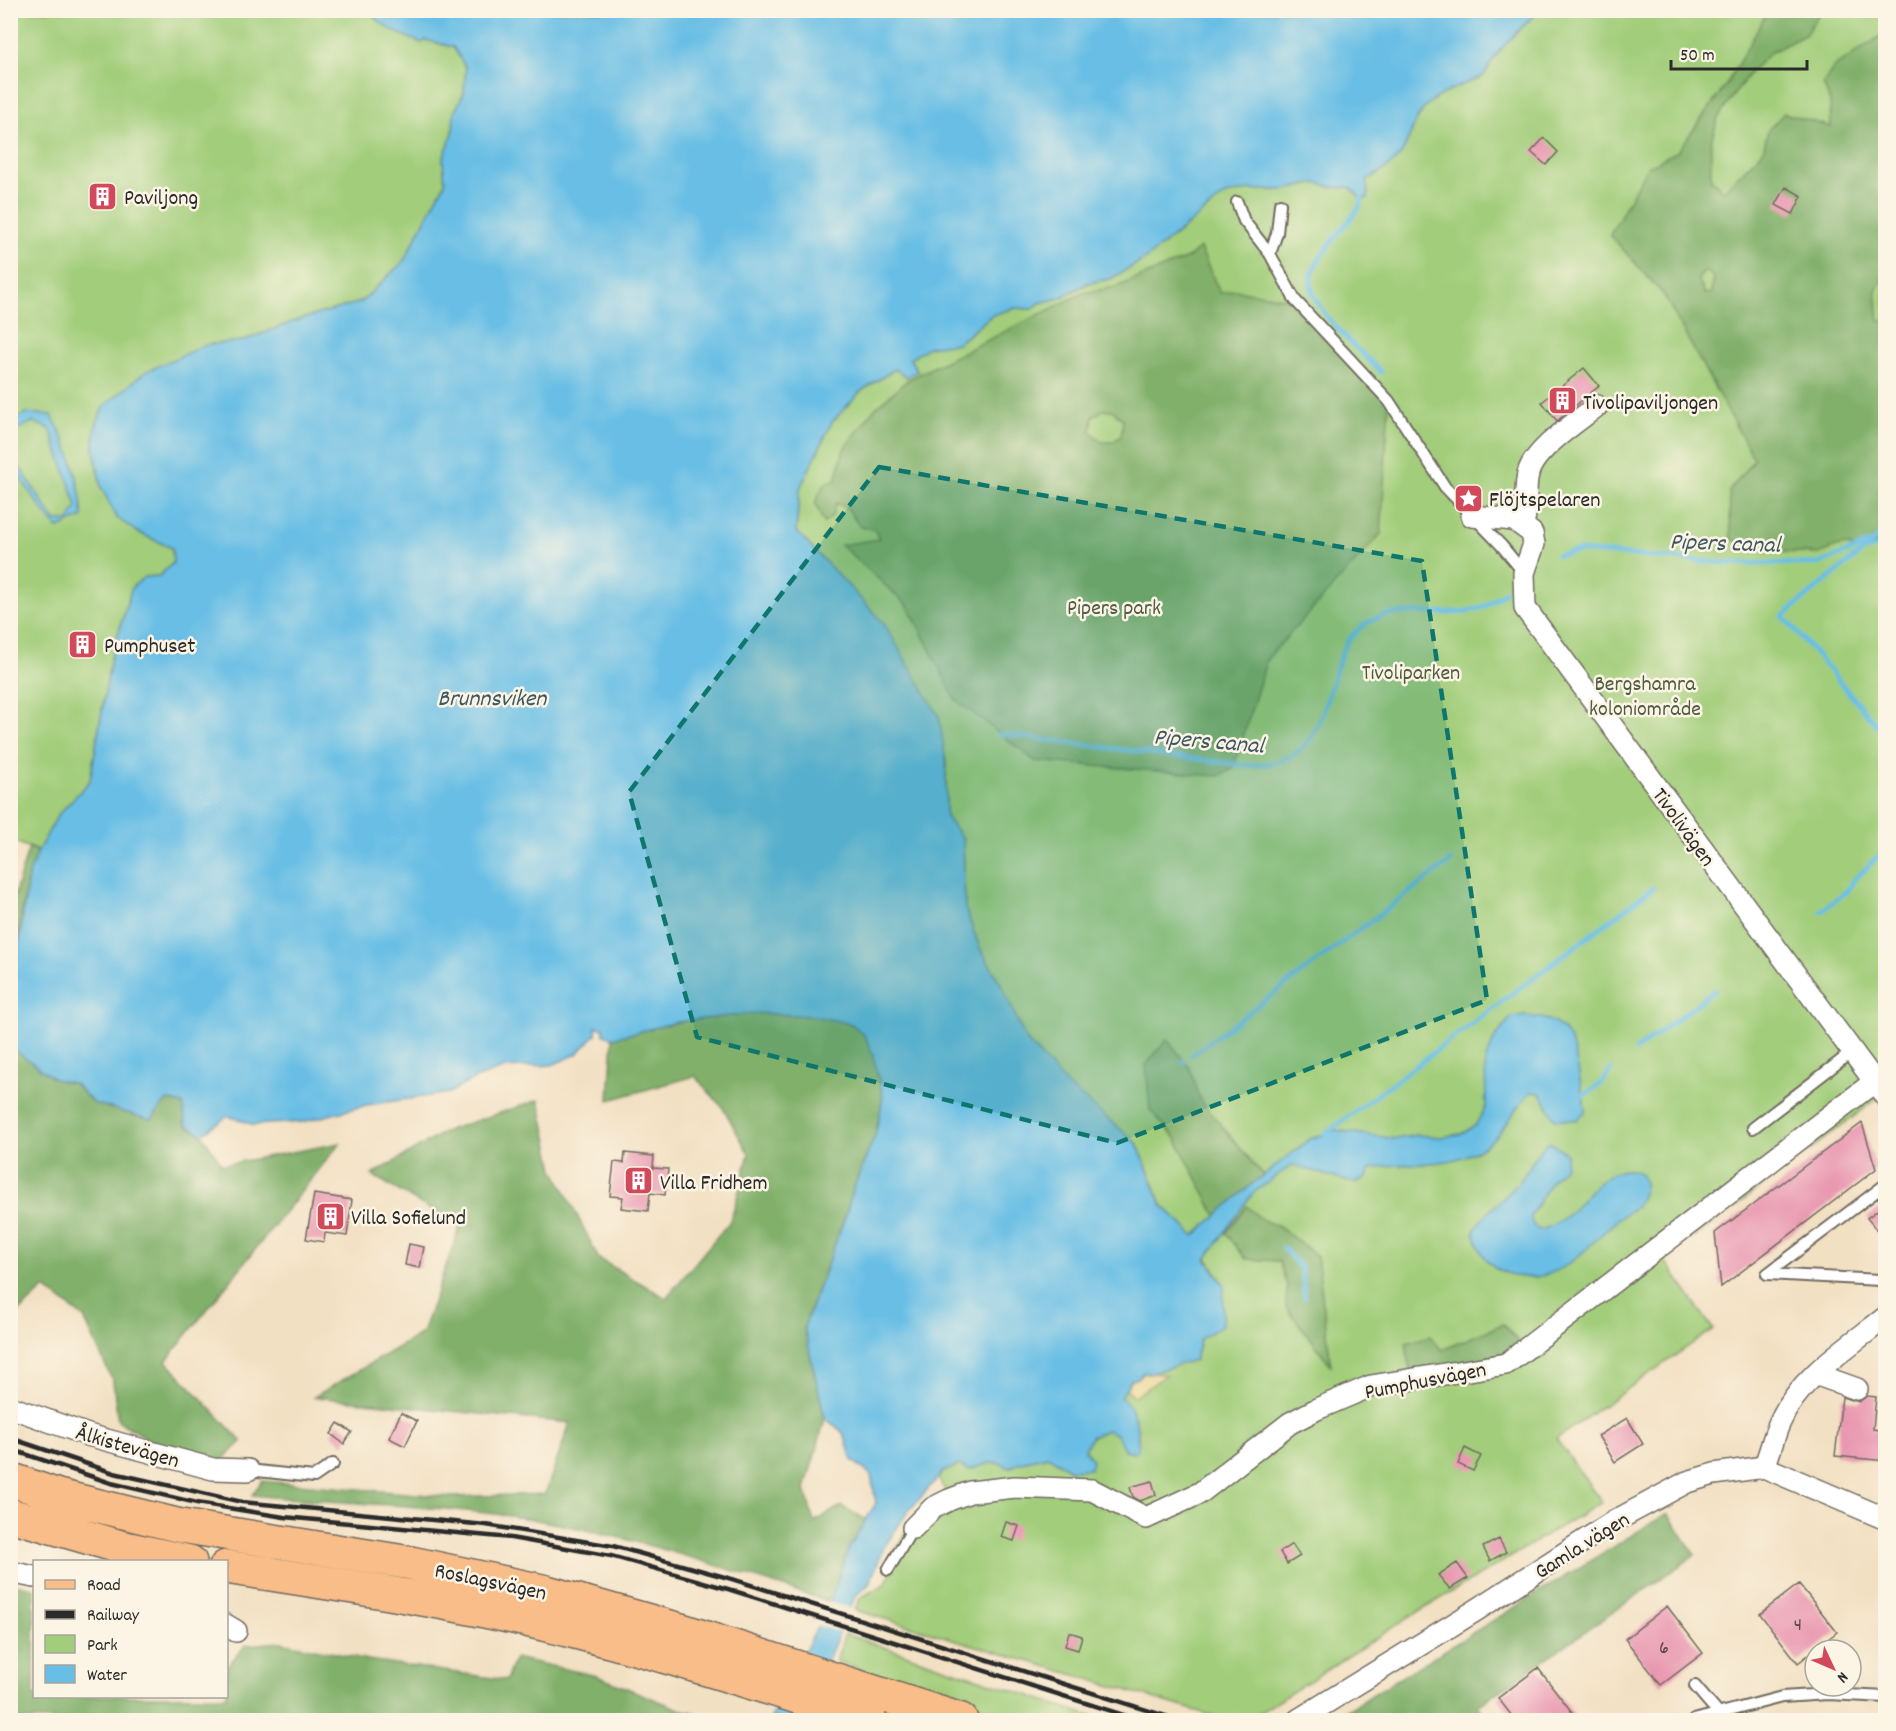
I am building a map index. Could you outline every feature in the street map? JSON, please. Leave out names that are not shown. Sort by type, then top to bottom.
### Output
[{"type":"main road","name":"Roslagsvägen","points":[[10,1479],[58,1496],[181,1526],[411,1563],[547,1592],[755,1680],[859,1707],[961,1720]]},
{"type":"main road","points":[[15,1518],[122,1547],[181,1560]]},
{"type":"main road","name":"Roslagsvägen","points":[[228,1567],[411,1596],[527,1620],[681,1663],[716,1686],[755,1680]]},
{"type":"main road","points":[[755,1680],[794,1720]]},
{"type":"street","points":[[1472,516],[1514,520],[1525,518],[1527,474],[1534,458],[1596,406]]},
{"type":"street","name":"Tivolivägen","points":[[1525,518],[1534,544],[1524,573],[1525,608],[1880,1090]]},
{"type":"street","name":"Pumphusvägen","points":[[913,1528],[933,1508],[950,1500],[970,1492],[1015,1487],[1092,1490],[1146,1518],[1200,1493],[1290,1423],[1338,1400],[1371,1386],[1506,1364],[1880,1090]]},
{"type":"street","points":[[1885,1318],[1815,1374],[1779,1422],[1764,1467],[1886,1519]]},
{"type":"street","points":[[1815,1374],[1857,1389]]},
{"type":"street","name":"Ålkistevägen","points":[[10,1407],[88,1435],[213,1469],[248,1470]]},
{"type":"street","name":"Gamla vägen","points":[[1298,1720],[1475,1611],[1613,1522],[1687,1482],[1714,1474],[1764,1467]]},
{"type":"street","points":[[10,1572],[33,1577]]},
{"type":"lane","points":[[1237,202],[1244,221],[1270,254],[1295,300],[1389,401],[1445,487],[1524,573]]},
{"type":"lane","points":[[1270,254],[1277,234],[1280,204]]},
{"type":"lane","points":[[1753,1128],[1852,1052]]},
{"type":"lane","points":[[1886,1184],[1767,1274],[1880,1280],[1886,1287]]},
{"type":"lane","points":[[248,1470],[314,1477],[333,1464]]},
{"type":"lane","name":"Pumphusvägen","points":[[888,1570],[913,1528]]},
{"type":"lane","points":[[1695,1686],[1718,1713]]},
{"type":"lane","points":[[1694,1720],[1782,1697],[1828,1694],[1886,1697]]},
{"type":"highlighted area","points":[[879,467],[1422,561],[1487,1000],[1117,1143],[697,1037],[629,792]]},
{"type":"green space","points":[[10,11],[369,11],[376,19],[396,30],[453,47],[466,68],[464,93],[454,113],[453,133],[443,159],[445,183],[403,262],[361,302],[298,320],[243,341],[205,345],[95,428],[94,450],[101,487],[137,532],[172,548],[173,563],[159,576],[145,577],[132,588],[111,658],[90,781],[58,815],[38,851],[10,840]]},
{"type":"green space","name":"Tivoliparken","points":[[1538,11],[1885,11],[1885,1093],[1693,1238],[1705,1213],[1657,1250],[1713,1329],[1556,1439],[1602,1502],[1400,1623],[1248,1720],[1227,1720],[855,1610],[860,1598],[885,1584],[892,1570],[885,1568],[914,1517],[947,1494],[938,1478],[943,1472],[960,1465],[969,1470],[995,1463],[1011,1467],[1021,1462],[1049,1456],[1070,1470],[1092,1460],[1085,1450],[1091,1437],[1107,1430],[1117,1435],[1123,1445],[1121,1397],[1125,1387],[1159,1369],[1195,1360],[1200,1339],[1224,1285],[1194,1236],[1162,1205],[1137,1143],[1067,1085],[1026,1040],[1002,986],[980,948],[965,908],[963,839],[946,817],[946,762],[796,531],[800,488],[832,422],[861,391],[895,369],[917,370],[910,359],[928,347],[958,343],[992,315],[1014,308],[1032,309],[1039,303],[1060,298],[1089,283],[1110,279],[1144,260],[1225,195],[1249,190],[1285,190],[1317,183],[1336,188],[1350,187],[1361,199],[1367,193],[1367,180],[1387,168],[1400,156],[1418,117],[1426,106],[1446,92],[1484,76],[1500,50]]},
{"type":"green space","points":[[1768,11],[1825,11],[1820,12],[1805,35],[1771,52],[1751,71],[1717,120],[1711,142],[1711,179],[1723,191],[1763,151],[1768,130],[1784,113],[1831,127],[1830,101],[1823,84],[1833,68],[1885,33],[1886,275],[1876,290],[1879,320],[1886,321],[1885,538],[1864,550],[1842,545],[1818,554],[1754,550],[1731,539],[1729,491],[1754,459],[1663,294],[1610,235],[1647,167],[1678,151],[1726,85]],"holes":[[[1705,271],[1714,278],[1711,293],[1705,294],[1698,279]]]},
{"type":"green space","name":"Pipers park","points":[[1200,248],[1220,293],[1236,290],[1295,300],[1389,401],[1381,534],[1267,659],[1233,769],[1218,776],[1035,761],[955,699],[908,606],[841,545],[879,539],[874,529],[860,527],[848,509],[836,503],[832,517],[824,523],[815,503],[824,484],[836,479],[844,449],[874,409],[909,379],[1083,293],[1116,287],[1190,257]],"holes":[[[1103,410],[1112,410],[1123,420],[1121,436],[1112,442],[1102,442],[1091,432],[1093,417]]]},
{"type":"green space","points":[[29,847],[38,851],[24,898],[20,923],[12,1047],[54,1079],[75,1084],[93,1103],[167,1100],[183,1104],[186,1125],[202,1134],[222,1165],[340,1143],[166,1361],[242,1442],[221,1461],[170,1451],[118,1421],[113,1382],[84,1318],[45,1288],[11,1319],[10,909]]},
{"type":"green space","points":[[755,1013],[813,1016],[852,1023],[865,1036],[872,1052],[883,1096],[876,1133],[852,1192],[804,1327],[825,1419],[805,1489],[814,1522],[841,1506],[867,1520],[849,1548],[830,1602],[651,1546],[542,1521],[470,1511],[252,1495],[262,1481],[453,1497],[545,1494],[570,1423],[314,1397],[422,1333],[460,1227],[372,1175],[448,1130],[539,1100],[554,1169],[599,1259],[666,1298],[731,1220],[749,1154],[723,1108],[695,1076],[609,1100],[613,1038],[678,1022]]},
{"type":"green space","points":[[1167,1039],[1190,1068],[1200,1100],[1263,1175],[1217,1217],[1176,1139],[1150,1110],[1146,1065]]},
{"type":"green space","points":[[1247,1206],[1261,1219],[1279,1227],[1317,1256],[1331,1365],[1286,1307],[1287,1286],[1279,1261],[1246,1259],[1226,1233]]},
{"type":"green space","points":[[1503,1324],[1525,1349],[1411,1380],[1406,1343],[1430,1336],[1442,1350]]},
{"type":"green space","points":[[1668,1513],[1695,1555],[1478,1706],[1490,1720],[1331,1720]]},
{"type":"green space","points":[[10,1583],[33,1588],[33,1698],[228,1698],[228,1665],[246,1645],[281,1642],[368,1660],[506,1680],[515,1658],[597,1676],[679,1709],[723,1720],[11,1720]]},
{"type":"green space","points":[[845,1634],[1105,1720],[1021,1720],[836,1661]]},
{"type":"sand","points":[[1144,1372],[1166,1375],[1134,1397],[1125,1387]]},
{"type":"water","name":"Brunnsviken","points":[[369,11],[1538,11],[1500,50],[1484,76],[1446,92],[1426,106],[1418,116],[1400,156],[1387,168],[1367,180],[1368,198],[1361,199],[1350,187],[1336,188],[1317,183],[1285,190],[1249,190],[1225,195],[1144,260],[1110,279],[1088,283],[1060,298],[1039,303],[1033,309],[1014,308],[992,315],[958,343],[928,347],[910,359],[917,371],[906,377],[895,369],[861,391],[832,422],[800,488],[796,531],[883,622],[939,716],[946,762],[946,817],[963,839],[965,908],[980,948],[1002,986],[1026,1040],[1067,1085],[1137,1143],[1162,1205],[1194,1236],[1246,1189],[1310,1139],[1335,1130],[1396,1139],[1417,1135],[1441,1137],[1461,1134],[1475,1126],[1486,1107],[1485,1061],[1495,1038],[1511,1017],[1543,1018],[1563,1029],[1574,1050],[1585,1113],[1577,1120],[1555,1119],[1540,1093],[1531,1092],[1493,1139],[1479,1150],[1464,1157],[1449,1161],[1370,1169],[1367,1178],[1354,1183],[1292,1165],[1252,1194],[1206,1259],[1224,1285],[1222,1326],[1200,1339],[1195,1360],[1151,1373],[1144,1372],[1138,1378],[1131,1380],[1121,1397],[1131,1409],[1136,1421],[1138,1450],[1133,1453],[1125,1451],[1117,1435],[1107,1430],[1091,1437],[1085,1450],[1092,1460],[1090,1469],[1070,1470],[1048,1456],[1021,1462],[1010,1468],[995,1463],[969,1470],[960,1465],[943,1472],[907,1513],[884,1547],[869,1584],[855,1596],[802,1720],[770,1720],[830,1602],[849,1548],[876,1503],[871,1475],[852,1460],[843,1433],[825,1419],[804,1327],[852,1192],[876,1133],[883,1096],[872,1052],[865,1036],[852,1024],[813,1016],[755,1013],[678,1022],[613,1038],[604,1035],[604,1028],[596,1027],[596,1034],[577,1054],[552,1065],[505,1068],[470,1081],[449,1093],[367,1105],[303,1122],[254,1125],[228,1116],[202,1134],[186,1125],[183,1104],[167,1100],[151,1120],[93,1103],[75,1084],[54,1079],[11,1047],[15,975],[28,877],[38,851],[58,815],[90,781],[111,658],[132,587],[145,577],[159,576],[173,563],[172,548],[137,532],[117,518],[101,487],[94,450],[95,428],[103,407],[145,372],[205,345],[243,341],[298,320],[361,302],[403,262],[445,183],[443,159],[453,133],[454,113],[464,93],[466,68],[453,47],[426,40],[422,43],[407,37],[386,26]]},
{"type":"water","points":[[26,413],[51,415],[64,439],[73,464],[83,517],[58,528],[11,466],[11,454],[55,521],[69,521],[77,506],[50,429],[33,422],[11,432],[11,423]]},
{"type":"water","points":[[1549,1142],[1567,1153],[1564,1168],[1552,1180],[1531,1216],[1532,1224],[1539,1230],[1565,1217],[1593,1187],[1614,1173],[1626,1170],[1639,1174],[1644,1183],[1644,1189],[1636,1206],[1566,1265],[1539,1276],[1523,1277],[1506,1273],[1499,1270],[1484,1256],[1474,1231],[1484,1217],[1513,1189]]},
{"type":"pier","points":[[827,1601],[853,1609],[842,1633],[815,1625]]},
{"type":"building","points":[[1544,138],[1558,152],[1546,165],[1531,152]]},
{"type":"building","points":[[1786,187],[1802,196],[1793,214],[1776,205]]},
{"type":"building","name":"Paviljong","points":[[102,189],[108,189],[114,197],[106,204],[99,203],[91,196]]},
{"type":"building","points":[[1584,368],[1599,386],[1557,421],[1542,402]]},
{"type":"building","points":[[1862,1123],[1876,1169],[1721,1287],[1715,1233]]},
{"type":"building","name":"Villa Fridhem","points":[[625,1153],[654,1156],[653,1168],[668,1169],[665,1195],[650,1193],[648,1211],[621,1208],[623,1197],[610,1196],[614,1162],[624,1163]]},
{"type":"building","name":"Villa Sofielund","points":[[314,1194],[352,1200],[347,1236],[325,1233],[324,1242],[306,1239]]},
{"type":"building","points":[[1886,1204],[1886,1242],[1867,1218]]},
{"type":"building","points":[[409,1244],[424,1247],[420,1268],[405,1265]]},
{"type":"building","points":[[1867,1396],[1876,1397],[1873,1429],[1886,1431],[1886,1461],[1835,1456],[1842,1397],[1859,1402]]},
{"type":"building","points":[[401,1413],[417,1421],[405,1446],[389,1438]]},
{"type":"building","points":[[1627,1418],[1643,1444],[1615,1462],[1598,1436]]},
{"type":"building","points":[[338,1423],[352,1432],[344,1444],[331,1434]]},
{"type":"building","points":[[1465,1448],[1481,1456],[1473,1471],[1458,1464]]},
{"type":"building","points":[[1152,1481],[1156,1495],[1140,1501],[1133,1497],[1130,1487]]},
{"type":"building","points":[[1006,1522],[1019,1526],[1014,1541],[1001,1537]]},
{"type":"building","points":[[1499,1539],[1506,1552],[1490,1561],[1483,1547]]},
{"type":"building","points":[[1292,1544],[1300,1556],[1287,1564],[1280,1552]]},
{"type":"building","points":[[1457,1563],[1468,1578],[1450,1589],[1438,1575]]},
{"type":"building","points":[[1799,1584],[1837,1632],[1829,1638],[1803,1638],[1803,1659],[1798,1663],[1760,1614]]},
{"type":"building","points":[[1667,1606],[1703,1653],[1661,1685],[1625,1639]]},
{"type":"building","points":[[1069,1632],[1082,1636],[1078,1650],[1065,1646]]},
{"type":"building","points":[[1538,1668],[1578,1720],[1515,1720],[1498,1698]]},
{"type":"waterway","points":[[1361,199],[1360,206],[1315,266],[1311,286],[1315,299],[1335,326],[1381,372]]},
{"type":"waterway","name":"Pipers canal","points":[[1557,555],[1580,551],[1724,563],[1818,564],[1871,543],[1886,533]]},
{"type":"waterway","points":[[1886,545],[1864,550],[1783,616],[1886,736]]},
{"type":"waterway","name":"Pipers canal","points":[[999,734],[1243,765],[1284,760],[1298,752],[1316,728],[1344,649],[1352,636],[1365,624],[1379,617],[1409,612],[1441,613],[1473,610],[1486,605],[1505,592]]},
{"type":"waterway","points":[[1821,911],[1846,892],[1854,880],[1886,849]]},
{"type":"waterway","points":[[1192,1055],[1451,861]]},
{"type":"waterway","points":[[1325,1134],[1653,888]]},
{"type":"waterway","points":[[1636,1050],[1715,990]]},
{"type":"waterway","points":[[1581,1097],[1602,1083],[1611,1070]]},
{"type":"waterway","points":[[1283,1248],[1301,1268],[1305,1298]]},
{"type":"railway","points":[[10,1438],[114,1473],[242,1502],[486,1525],[613,1546],[732,1579],[1178,1720]]},
{"type":"railway","points":[[10,1449],[111,1483],[197,1503],[284,1517],[511,1538],[611,1556],[728,1589],[1139,1720]]},
{"type":"place","name":"Paviljong","points":[[103,196]]},
{"type":"place","name":"Tivolipaviljongen","points":[[1562,401]]},
{"type":"place","name":"Flöjtspelaren","points":[[1468,498]]},
{"type":"place","name":"Pumphuset","points":[[83,644]]},
{"type":"place","name":"Villa Fridhem","points":[[639,1181]]},
{"type":"place","name":"Villa Sofielund","points":[[330,1216]]},
{"type":"park label","name":"Bergshamra koloniområde","points":[[1645,694]]}]
